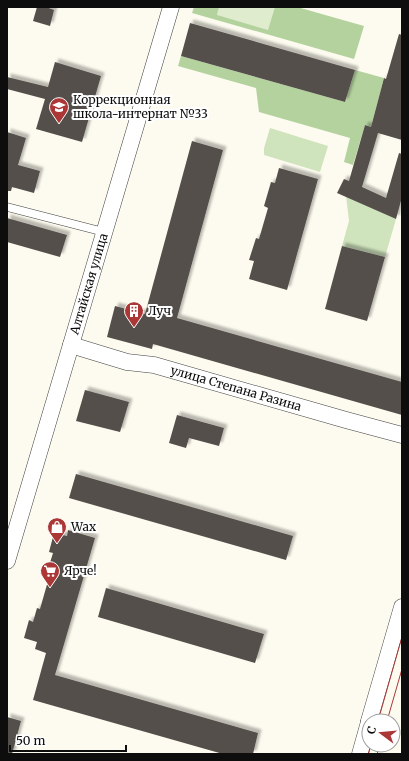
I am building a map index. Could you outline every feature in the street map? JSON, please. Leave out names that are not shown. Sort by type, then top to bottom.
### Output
[{"type":"street","name":"Алтайская улица","points":[[7,561],[171,7]]},
{"type":"street","name":"улица Степана Разина","points":[[70,345],[127,362],[154,365],[402,435]]},
{"type":"street","points":[[371,713],[402,606]]},
{"type":"lane","points":[[7,207],[104,232]]},
{"type":"green space","points":[[194,7],[297,7],[364,26],[354,59],[192,13]]},
{"type":"green space","points":[[219,7],[275,7],[268,30],[217,15]]},
{"type":"green space","points":[[181,56],[345,102],[355,70],[384,78],[371,127],[365,125],[353,165],[344,162],[350,138],[259,112],[256,88],[178,66]]},
{"type":"green space","points":[[270,128],[328,146],[320,172],[264,155],[264,148]]},
{"type":"green space","points":[[346,196],[396,219],[385,257],[342,246],[349,221]]},
{"type":"building","points":[[37,7],[46,7],[54,10],[50,26],[33,21]]},
{"type":"building","points":[[190,23],[355,70],[345,102],[181,56]]},
{"type":"building","points":[[399,34],[402,35],[402,140],[378,133],[362,187],[386,198],[399,153],[402,154],[402,197],[396,219],[337,193],[344,179],[349,181],[365,125],[371,127],[384,78],[386,79]]},
{"type":"building","points":[[55,62],[101,76],[82,142],[36,129],[45,99],[7,89],[7,77],[48,87]]},
{"type":"building","points":[[7,132],[26,138],[18,165],[40,171],[34,193],[12,187],[11,191],[7,191]]},
{"type":"building","points":[[192,141],[223,150],[177,318],[402,382],[402,415],[153,344],[152,349],[107,337],[115,306],[145,314]]},
{"type":"building","points":[[279,168],[318,179],[287,290],[249,279],[254,261],[249,260],[256,238],[259,239],[268,208],[264,206],[271,182],[275,183]]},
{"type":"building","points":[[7,218],[67,235],[60,257],[7,242]]},
{"type":"building","points":[[342,246],[385,257],[367,321],[325,309]]},
{"type":"building","points":[[85,390],[129,402],[120,432],[76,421]]},
{"type":"building","points":[[177,415],[224,428],[219,446],[189,438],[186,448],[169,443]]},
{"type":"building","points":[[76,474],[293,536],[286,560],[69,498]]},
{"type":"building","points":[[68,530],[95,538],[55,675],[258,733],[253,754],[223,754],[33,700],[46,653],[35,649],[37,642],[24,638],[29,620],[33,622],[37,608],[40,609],[52,567],[49,566],[53,553],[49,552],[54,533],[67,536]]},
{"type":"building","points":[[106,588],[264,634],[255,663],[98,617]]},
{"type":"building","points":[[7,717],[21,721],[12,754],[7,754]]},
{"type":"tram line","points":[[380,713],[402,637]]},
{"type":"tram line","points":[[389,713],[402,669]]},
{"type":"place","name":"Коррекционная школа-интернат №33","points":[[59,124]]},
{"type":"place","name":"Луч","points":[[134,328]]},
{"type":"place","name":"Wax","points":[[57,544]]},
{"type":"place","name":"Ярче!","points":[[50,588]]}]
